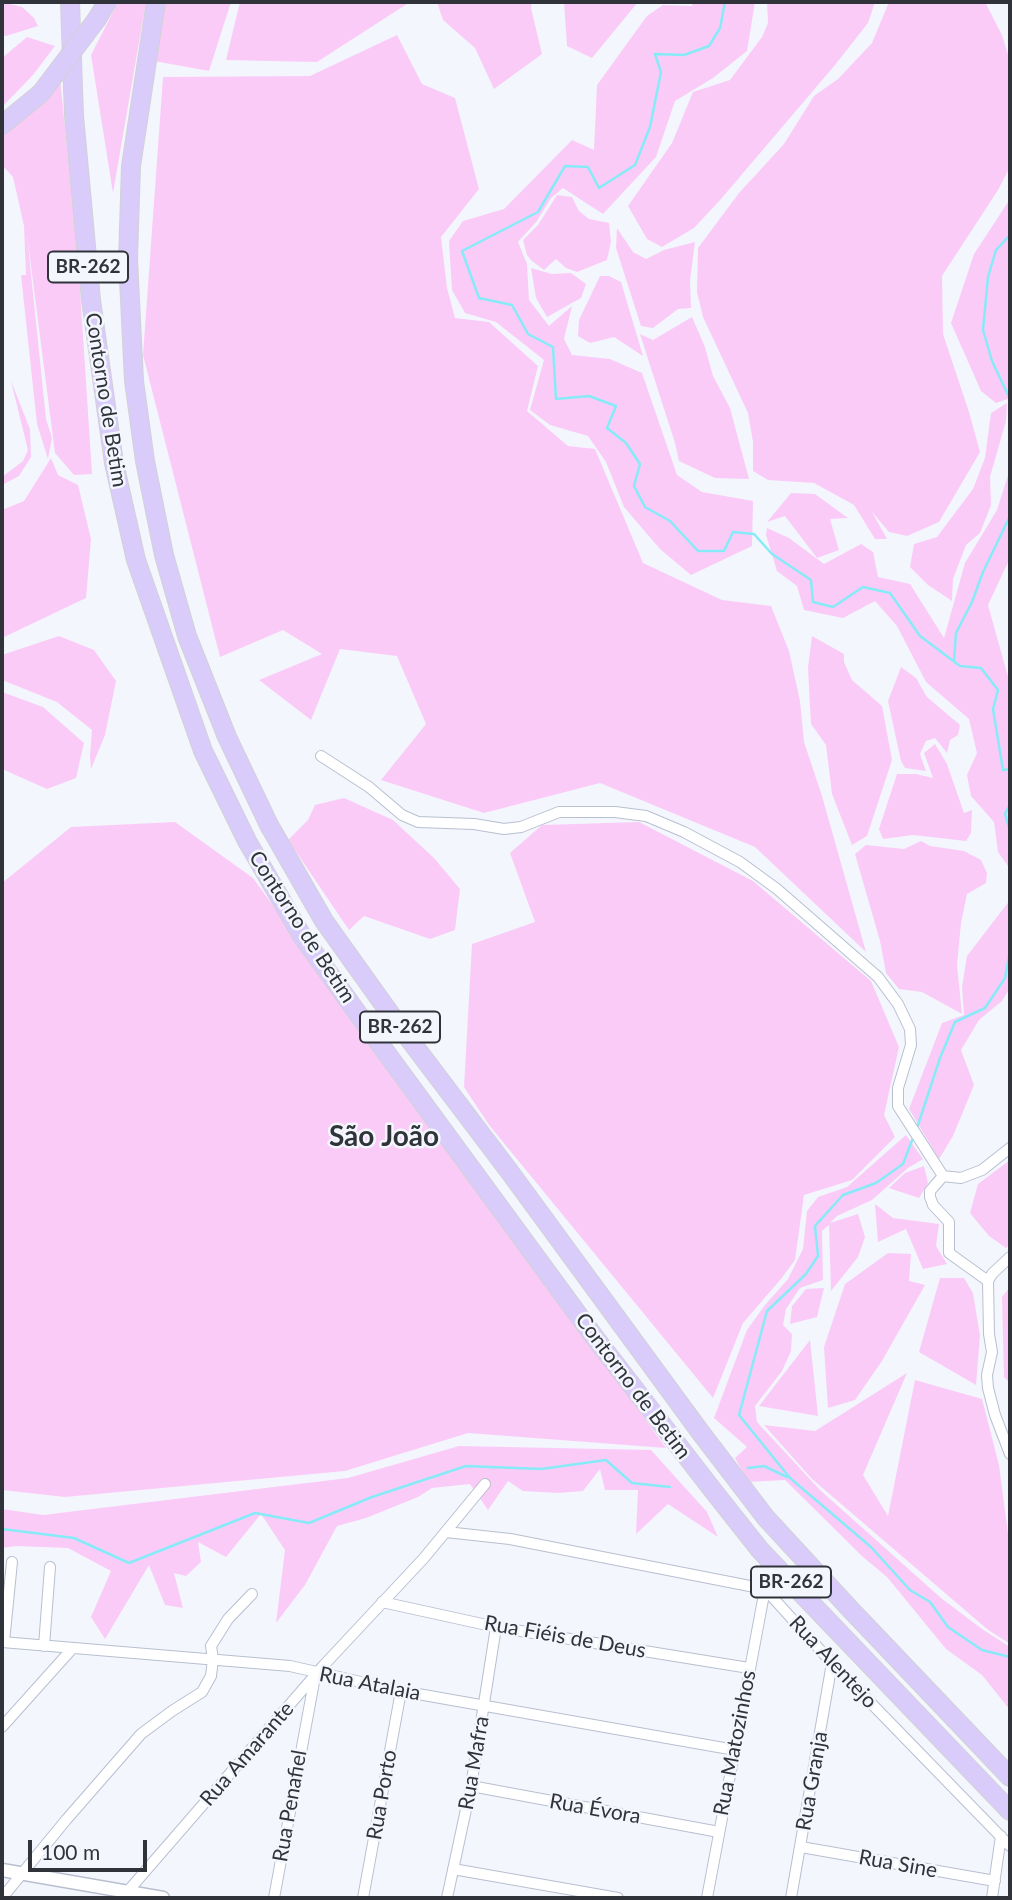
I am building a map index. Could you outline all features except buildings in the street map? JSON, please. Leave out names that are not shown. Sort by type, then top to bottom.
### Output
[{"type":"highway","name":"Contorno de Betim","points":[[69,2],[74,116],[91,300],[117,476],[136,560],[199,738],[247,841],[302,936],[593,1335],[711,1488],[760,1550],[1010,1811]]},
{"type":"highway","points":[[2,125],[41,93],[107,2]]},
{"type":"highway","name":"Contorno de Betim","points":[[156,2],[131,166],[128,259],[134,381],[145,461],[164,555],[187,636],[227,737],[269,825],[324,920],[394,1019],[766,1518],[1010,1777]]},
{"type":"highway","name":"BR-262","points":[[987,1753],[1010,1769]]},
{"type":"street","points":[[321,756],[369,787],[402,815],[418,822],[474,824],[504,829],[521,827],[559,812],[615,812],[646,816],[684,832],[740,862],[777,889],[878,977],[898,1004],[910,1029],[911,1045],[898,1088],[898,1106],[943,1176]]},
{"type":"street","points":[[943,1176],[961,1178],[982,1170],[1010,1148]]},
{"type":"street","points":[[943,1176],[930,1191],[930,1197],[933,1205],[948,1222],[949,1253],[988,1281]]},
{"type":"street","points":[[1010,1257],[988,1281],[992,1352],[987,1375],[995,1415],[1010,1454]]},
{"type":"street","name":"Rua Amarante","points":[[125,1895],[317,1674],[446,1532],[485,1484]]},
{"type":"street","points":[[446,1532],[510,1539],[765,1588]]},
{"type":"street","points":[[3,1642],[12,1562]]},
{"type":"street","points":[[44,1646],[50,1567]]},
{"type":"street","name":"Rua Alentejo","points":[[765,1588],[832,1663],[1010,1846]]},
{"type":"street","name":"Rua Matozinhos","points":[[707,1898],[765,1588]]},
{"type":"street","points":[[2,1898],[141,1734],[202,1692],[211,1676],[211,1646],[229,1619],[252,1594]]},
{"type":"street","name":"Rua Fiéis de Deus","points":[[382,1602],[496,1627],[749,1668]]},
{"type":"street","name":"Rua Mafra","points":[[447,1898],[471,1786],[496,1627]]},
{"type":"street","name":"Rua Atalaia","points":[[3,1642],[71,1650],[290,1666],[401,1691],[735,1750]]},
{"type":"street","points":[[2,1727],[71,1650]]},
{"type":"street","name":"Rua Granja","points":[[792,1898],[832,1663]]},
{"type":"street","name":"Rua Penafiel","points":[[274,1898],[310,1690],[317,1674]]},
{"type":"street","name":"Rua Porto","points":[[363,1898],[401,1691]]},
{"type":"street","name":"Rua Évora","points":[[471,1786],[719,1832]]},
{"type":"street","points":[[992,1898],[1001,1836]]},
{"type":"street","name":"Rua Sine","points":[[801,1847],[995,1881]]},
{"type":"street","points":[[453,1868],[618,1898]]},
{"type":"street","points":[[2,1870],[125,1895],[163,1898]]},
{"type":"shaded area","points":[[2,2],[22,7],[38,26],[2,35]]},
{"type":"shaded area","points":[[118,2],[146,2],[113,193],[91,55]]},
{"type":"shaded area","points":[[164,2],[231,2],[209,71],[154,61]]},
{"type":"shaded area","points":[[240,2],[410,2],[317,62],[226,60]]},
{"type":"shaded area","points":[[437,2],[532,2],[531,8],[542,54],[494,89],[475,48],[443,20]]},
{"type":"shaded area","points":[[564,2],[638,2],[592,58],[567,46]]},
{"type":"shaded area","points":[[693,2],[755,2],[747,51],[713,78],[675,101],[656,157],[603,214],[563,188],[551,198],[537,221],[518,242],[527,264],[529,300],[549,326],[572,306],[564,339],[572,355],[610,359],[642,373],[677,475],[702,492],[753,501],[752,546],[691,575],[660,549],[624,507],[606,462],[588,436],[550,425],[530,410],[544,360],[496,322],[465,313],[452,290],[449,241],[463,221],[504,209],[572,140],[594,150],[597,85],[647,16],[663,5],[692,6]]},
{"type":"shaded area","points":[[767,2],[875,2],[868,23],[721,199],[694,228],[662,247],[647,239],[628,206],[672,143],[693,92],[730,80],[762,37],[768,23]]},
{"type":"shaded area","points":[[889,2],[985,2],[1002,35],[1010,61],[1010,167],[942,276],[943,334],[980,452],[939,522],[907,536],[889,532],[872,512],[887,539],[875,539],[854,505],[814,483],[768,480],[753,471],[753,442],[748,413],[703,317],[697,292],[698,248],[739,193],[784,144],[814,96],[838,79],[872,43]]},
{"type":"shaded area","points":[[397,35],[422,84],[455,98],[479,189],[441,237],[447,288],[455,318],[489,322],[538,366],[527,411],[568,446],[595,449],[643,563],[722,600],[771,606],[789,651],[800,701],[804,742],[866,952],[755,847],[600,783],[484,813],[381,780],[426,724],[397,656],[340,649],[311,720],[259,680],[322,654],[283,630],[220,657],[143,355],[163,77],[310,76]]},
{"type":"shaded area","points":[[27,37],[55,46],[33,75],[2,107],[2,58]]},
{"type":"shaded area","points":[[60,78],[78,259],[92,474],[74,475],[55,453],[27,235],[46,419],[52,438],[48,459],[37,424],[21,275],[26,275],[24,226],[13,177],[2,165],[2,129]]},
{"type":"shaded area","points":[[557,195],[572,197],[579,211],[589,219],[609,223],[611,242],[607,260],[577,272],[566,268],[556,259],[544,270],[527,255],[523,240],[538,225]]},
{"type":"shaded area","points":[[1010,199],[1010,407],[1008,399],[996,403],[981,391],[951,323],[974,254]]},
{"type":"shaded area","points":[[617,228],[633,252],[646,259],[664,250],[695,242],[690,281],[691,308],[678,309],[653,328],[641,326],[616,248]]},
{"type":"shaded area","points":[[531,268],[552,274],[571,273],[586,284],[581,298],[547,317],[536,298]]},
{"type":"shaded area","points":[[600,276],[609,276],[621,282],[643,356],[614,337],[590,343],[578,336],[579,320]]},
{"type":"shaded area","points":[[692,317],[705,347],[713,376],[730,408],[749,479],[715,478],[679,461],[640,334],[653,340]]},
{"type":"shaded area","points":[[11,381],[30,429],[31,457],[19,476],[2,485],[2,477],[23,461],[28,450]]},
{"type":"shaded area","points":[[1007,403],[1006,421],[990,477],[991,505],[980,533],[966,545],[953,579],[952,601],[928,585],[910,567],[914,544],[937,537],[973,489],[985,458],[991,413]]},
{"type":"shaded area","points":[[51,458],[58,475],[78,485],[91,539],[86,598],[2,638],[2,510],[24,501]]},
{"type":"shaded area","points":[[1010,469],[1010,558],[988,605],[1010,684],[1010,869],[998,852],[994,822],[971,796],[967,775],[977,753],[969,719],[926,682],[897,626],[875,601],[843,618],[804,610],[797,586],[777,571],[766,535],[767,528],[789,538],[824,564],[861,544],[873,552],[878,577],[910,584],[944,638],[965,563],[997,510]]},
{"type":"shaded area","points":[[791,493],[815,494],[848,518],[830,519],[839,550],[817,558],[785,516],[767,522]]},
{"type":"shaded area","points":[[59,636],[94,650],[116,681],[105,735],[91,769],[92,730],[57,702],[2,680],[2,655]]},
{"type":"shaded area","points":[[812,636],[844,654],[844,662],[852,680],[882,706],[892,760],[867,836],[852,845],[832,794],[826,745],[811,724],[808,668]]},
{"type":"shaded area","points":[[901,667],[916,678],[927,697],[960,725],[958,735],[950,740],[947,753],[935,738],[926,741],[920,754],[926,771],[905,768],[901,761],[888,701]]},
{"type":"shaded area","points":[[2,692],[43,707],[84,743],[76,778],[47,789],[2,769]]},
{"type":"shaded area","points":[[935,744],[947,764],[964,813],[972,810],[971,833],[966,841],[913,835],[883,839],[879,829],[897,774],[933,778],[924,753]]},
{"type":"shaded area","points":[[344,798],[393,820],[434,858],[460,889],[455,930],[430,939],[364,916],[349,930],[288,840],[308,820],[315,805]]},
{"type":"shaded area","points":[[175,822],[253,878],[666,1448],[468,1433],[345,1471],[65,1497],[2,1490],[2,883],[71,827]]},
{"type":"shaded area","points":[[639,822],[753,881],[871,981],[899,1047],[884,1115],[895,1137],[852,1180],[804,1195],[795,1260],[743,1323],[713,1398],[489,1125],[464,1087],[472,944],[535,922],[510,853],[542,825]]},
{"type":"shaded area","points":[[921,841],[930,846],[964,851],[981,860],[987,873],[986,883],[967,894],[961,923],[957,965],[962,1014],[922,992],[899,989],[886,973],[880,941],[855,854],[866,845],[904,849]]},
{"type":"shaded area","points":[[1010,900],[1010,988],[1002,1001],[979,1020],[961,1050],[974,1085],[953,1136],[939,1159],[909,1109],[942,1023],[964,1015],[962,987],[967,956]]},
{"type":"shaded area","points":[[906,1135],[923,1159],[908,1168],[872,1200],[837,1216],[830,1223],[858,1214],[865,1237],[858,1257],[831,1291],[829,1225],[822,1231],[823,1280],[800,1288],[786,1309],[783,1325],[792,1334],[791,1351],[782,1371],[755,1406],[757,1422],[820,1490],[941,1598],[1010,1647],[1010,1710],[982,1675],[946,1649],[887,1577],[785,1480],[748,1482],[735,1458],[747,1447],[714,1418],[747,1330],[788,1279],[803,1249],[807,1211],[818,1197],[847,1187]]},
{"type":"shaded area","points":[[1010,1160],[1010,1244],[1006,1248],[989,1236],[970,1213],[978,1184]]},
{"type":"shaded area","points":[[924,1166],[928,1183],[919,1198],[889,1188],[905,1173]]},
{"type":"shaded area","points":[[875,1204],[893,1218],[939,1224],[936,1246],[947,1264],[923,1269],[906,1229],[878,1242]]},
{"type":"shaded area","points":[[888,1253],[911,1254],[909,1281],[925,1285],[882,1361],[855,1400],[828,1408],[824,1347],[845,1284]]},
{"type":"shaded area","points":[[940,1278],[964,1278],[973,1293],[980,1336],[976,1385],[919,1352]]},
{"type":"shaded area","points":[[1010,1287],[1010,1383],[1004,1377],[1002,1297]]},
{"type":"shaded area","points":[[824,1288],[817,1317],[790,1324],[792,1306],[806,1289]]},
{"type":"shaded area","points":[[810,1340],[818,1416],[759,1406]]},
{"type":"shaded area","points":[[907,1373],[863,1475],[888,1516],[915,1380],[982,1399],[999,1465],[1010,1549],[1010,1644],[987,1629],[812,1479],[764,1425],[815,1431]]},
{"type":"shaded area","points":[[459,1446],[651,1450],[707,1512],[718,1537],[668,1504],[636,1534],[638,1490],[605,1490],[600,1469],[583,1491],[523,1491],[508,1481],[488,1510],[470,1484],[432,1488],[418,1497],[366,1518],[337,1526],[305,1585],[276,1623],[285,1550],[261,1514],[226,1557],[198,1542],[201,1562],[186,1576],[174,1573],[183,1608],[165,1605],[149,1565],[105,1639],[91,1617],[111,1571],[68,1548],[2,1548],[2,1509],[43,1515],[348,1478]]},
{"type":"waterway","points":[[725,2],[720,28],[709,46],[684,55],[655,54],[661,72],[650,127],[635,165],[599,188],[588,167],[565,166],[538,212],[462,251],[479,298],[512,305],[528,334],[553,347],[556,399],[589,396],[616,406],[607,428],[626,443],[640,464],[634,486],[645,507],[670,521],[698,551],[724,551],[733,532],[754,534],[772,554],[811,580],[813,602],[833,607],[863,587],[890,593],[920,636],[960,666],[981,668],[998,690],[993,709],[1003,770],[1010,769]]},
{"type":"waterway","points":[[1010,235],[996,250],[988,277],[983,330],[992,361],[1010,399]]},
{"type":"waterway","points":[[954,661],[956,633],[1010,516]]},
{"type":"waterway","points":[[1010,804],[1005,814],[1010,831]]},
{"type":"waterway","points":[[917,1128],[955,1022],[985,1008],[1005,978],[1010,951]]},
{"type":"waterway","points":[[913,1138],[903,1164],[876,1183],[843,1195],[815,1226],[818,1256],[806,1274],[767,1311],[739,1415],[790,1478],[871,1547],[910,1590],[930,1602],[948,1627],[982,1650],[1010,1657]]},
{"type":"waterway","points":[[2,1529],[74,1538],[129,1563],[255,1513],[309,1523],[372,1497],[466,1466],[541,1469],[606,1460],[632,1483],[670,1487]]},
{"type":"waterway","points":[[748,1468],[764,1466],[787,1477]]},
{"type":"district","name":"São João","points":[[384,1137]]}]
